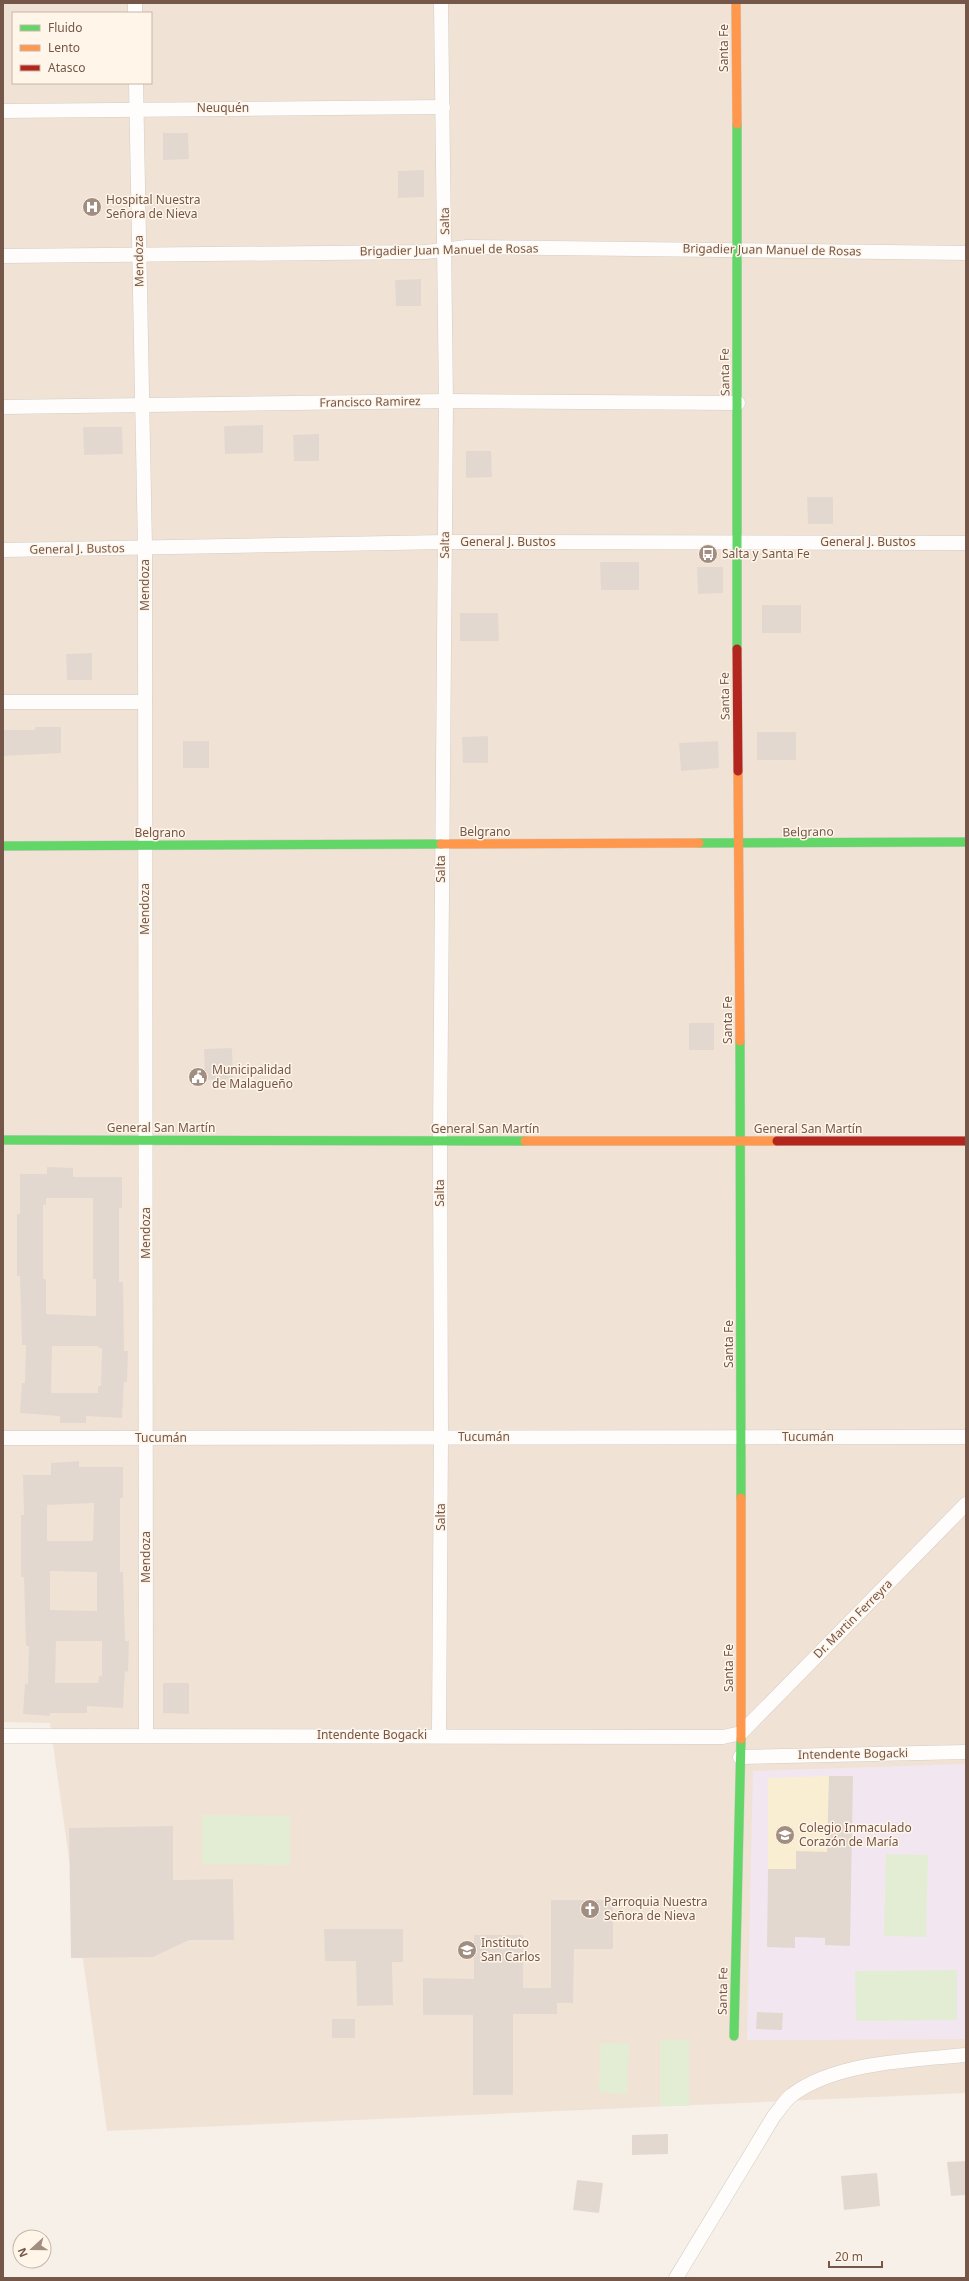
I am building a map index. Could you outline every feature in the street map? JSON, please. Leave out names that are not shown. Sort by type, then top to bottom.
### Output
[{"type":"street","name":"Salta","points":[[439,1735],[441,1437],[440,1140],[446,401],[441,3]]},
{"type":"street","name":"Santa Fe","points":[[734,2036],[741,1733],[741,1142],[736,542],[738,404],[736,249],[736,3]]},
{"type":"street","name":"Mendoza","points":[[136,84],[141,406],[145,548],[144,845],[146,1735]]},
{"type":"street","name":"Neuquén","points":[[3,111],[443,107]]},
{"type":"street","name":"Brigadier Juan Manuel de Rosas","points":[[3,256],[426,252],[467,248],[736,249],[966,253]]},
{"type":"street","name":"Francisco Ramirez","points":[[3,407],[446,401],[738,404]]},
{"type":"street","name":"General J. Bustos","points":[[3,550],[445,542],[966,543]]},
{"type":"street","points":[[3,702],[145,702]]},
{"type":"street","name":"Belgrano","points":[[3,846],[442,844],[739,845],[966,842]]},
{"type":"street","name":"General San Martín","points":[[3,1140],[741,1142],[966,1141]]},
{"type":"street","name":"Tucumán","points":[[3,1438],[966,1437]]},
{"type":"street","name":"Dr. Martin Ferreyra","points":[[741,1733],[966,1504]]},
{"type":"street","name":"Intendente Bogacki","points":[[3,1736],[439,1735],[723,1737],[741,1733]]},
{"type":"street","name":"Intendente Bogacki","points":[[740,1757],[966,1752]]},
{"type":"street","points":[[676,2278],[774,2116],[790,2096],[806,2085],[832,2074],[874,2066],[966,2055]]},
{"type":"shaded area","points":[[3,3],[966,3],[966,2093],[107,2131],[50,1723],[3,1722]]},
{"type":"shaded area","points":[[966,1764],[966,2039],[747,2040],[753,1771]]},
{"type":"green space","points":[[202,1815],[290,1816],[290,1865],[202,1864]]},
{"type":"green space","points":[[886,1854],[928,1855],[926,1937],[884,1936]]},
{"type":"green space","points":[[957,1970],[957,2020],[856,2021],[855,1971]]},
{"type":"green space","points":[[660,2040],[689,2040],[689,2106],[660,2106]]},
{"type":"green space","points":[[601,2043],[629,2044],[627,2094],[599,2092]]},
{"type":"sand","points":[[829,1776],[827,1872],[796,1851],[796,1869],[768,1869],[768,1778]]},
{"type":"building","points":[[163,133],[188,133],[189,159],[163,160]]},
{"type":"building","points":[[424,170],[424,197],[398,198],[398,171]]},
{"type":"building","points":[[421,279],[421,306],[396,306],[395,280]]},
{"type":"building","points":[[263,425],[263,453],[225,454],[224,426]]},
{"type":"building","points":[[83,427],[122,427],[123,454],[84,455]]},
{"type":"building","points":[[319,434],[319,461],[294,461],[293,435]]},
{"type":"building","points":[[466,451],[491,451],[492,477],[466,478]]},
{"type":"building","points":[[807,497],[833,497],[833,524],[808,524]]},
{"type":"building","points":[[600,562],[639,562],[639,590],[601,590]]},
{"type":"building","points":[[697,567],[723,567],[723,593],[698,594]]},
{"type":"building","points":[[762,605],[801,605],[801,633],[762,633]]},
{"type":"building","points":[[460,613],[498,613],[499,641],[460,641]]},
{"type":"building","points":[[92,653],[92,680],[67,680],[66,654]]},
{"type":"building","points":[[35,727],[61,727],[61,753],[3,756],[3,730],[35,730]]},
{"type":"building","points":[[757,732],[796,732],[796,760],[757,760]]},
{"type":"building","points":[[488,736],[488,763],[463,763],[462,737]]},
{"type":"building","points":[[183,741],[209,741],[209,768],[183,768]]},
{"type":"building","points":[[718,741],[719,768],[681,771],[679,743]]},
{"type":"building","points":[[689,1023],[714,1023],[714,1050],[689,1050]]},
{"type":"building","points":[[232,1048],[233,1079],[205,1080],[204,1049]]},
{"type":"building","points":[[47,1167],[73,1168],[73,1177],[122,1177],[122,1208],[119,1208],[119,1282],[123,1282],[124,1351],[128,1351],[127,1382],[124,1382],[122,1418],[86,1416],[86,1423],[60,1423],[60,1416],[20,1413],[22,1383],[25,1383],[26,1345],[22,1345],[20,1276],[17,1276],[17,1214],[20,1214],[20,1174],[47,1174]],"holes":[[[46,1198],[93,1198],[93,1279],[96,1279],[96,1316],[46,1314],[46,1279],[43,1279],[43,1205],[46,1205]],[[52,1346],[98,1346],[98,1348],[102,1348],[101,1386],[98,1386],[98,1393],[51,1393]]]},
{"type":"building","points":[[79,1461],[79,1467],[123,1467],[123,1498],[120,1498],[120,1572],[123,1572],[125,1641],[129,1641],[128,1672],[125,1671],[123,1708],[87,1706],[87,1713],[50,1713],[50,1716],[23,1714],[25,1684],[28,1684],[29,1646],[26,1646],[24,1577],[21,1577],[21,1515],[24,1515],[23,1475],[51,1475],[51,1463]],"holes":[[[94,1503],[93,1541],[47,1541],[47,1505]],[[50,1571],[97,1572],[97,1611],[50,1610]],[[56,1641],[102,1641],[102,1676],[99,1676],[98,1683],[55,1683]]]},
{"type":"building","points":[[163,1683],[189,1683],[189,1714],[163,1713]]},
{"type":"building","points":[[829,1776],[853,1776],[850,1946],[825,1945],[825,1938],[795,1937],[795,1948],[767,1947],[768,1869],[796,1869],[796,1851],[827,1852]]},
{"type":"building","points":[[173,1826],[173,1880],[233,1879],[234,1940],[189,1940],[153,1957],[71,1958],[69,1828]]},
{"type":"building","points":[[551,1900],[613,1900],[613,1949],[574,1949],[573,2003],[557,2003],[557,2014],[513,2014],[513,2095],[473,2095],[473,2015],[423,2015],[423,1978],[474,1979],[474,1935],[523,1935],[523,1988],[551,1988]]},
{"type":"building","points":[[324,1929],[403,1929],[403,1962],[392,1962],[393,2005],[357,2006],[356,1961],[325,1961]]},
{"type":"building","points":[[757,2012],[783,2013],[782,2030],[756,2029]]},
{"type":"building","points":[[332,2019],[355,2019],[355,2038],[332,2038]]},
{"type":"building","points":[[668,2134],[668,2154],[632,2155],[632,2135]]},
{"type":"building","points":[[966,2161],[966,2195],[951,2196],[947,2162]]},
{"type":"building","points":[[877,2173],[880,2206],[844,2210],[841,2176]]},
{"type":"building","points":[[577,2180],[603,2183],[599,2213],[573,2210]]},
{"type":"traffic: fast","points":[[737,124],[737,649]]},
{"type":"traffic: fast","points":[[699,843],[966,842]]},
{"type":"traffic: fast","points":[[3,846],[441,844]]},
{"type":"traffic: fast","points":[[740,1041],[741,1498]]},
{"type":"traffic: fast","points":[[3,1140],[525,1141]]},
{"type":"traffic: fast","points":[[734,2036],[741,1739]]},
{"type":"traffic: slow","points":[[736,3],[737,124]]},
{"type":"traffic: slow","points":[[738,771],[740,1041]]},
{"type":"traffic: slow","points":[[441,844],[699,843]]},
{"type":"traffic: slow","points":[[525,1141],[777,1141]]},
{"type":"traffic: slow","points":[[741,1498],[741,1739]]},
{"type":"traffic: jam","points":[[737,649],[738,771]]},
{"type":"traffic: jam","points":[[777,1141],[966,1141]]},
{"type":"place","name":"Hospital Nuestra Señora de Nieva","points":[[92,207]]},
{"type":"place","name":"Salta y Santa Fe","points":[[708,554]]},
{"type":"place","name":"Municipalidad de Malagueño","points":[[198,1077]]},
{"type":"place","name":"Colegio Inmaculado Corazón de María","points":[[785,1835]]},
{"type":"place","name":"Parroquia Nuestra Señora de Nieva","points":[[590,1909]]},
{"type":"place","name":"Instituto San Carlos","points":[[467,1950]]}]
